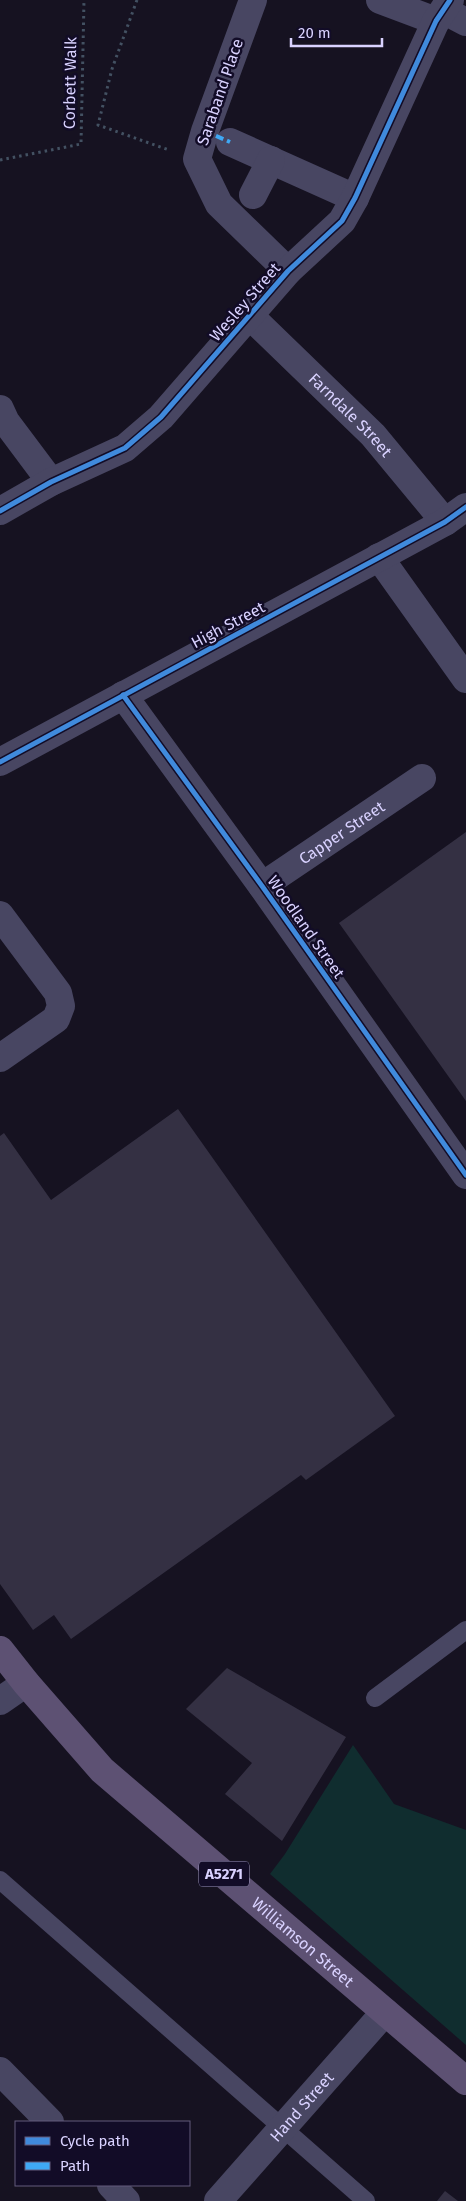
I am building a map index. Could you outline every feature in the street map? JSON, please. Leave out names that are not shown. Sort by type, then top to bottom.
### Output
[{"type":"main road","name":"Williamson Street","points":[[0,1650],[26,1683],[102,1770],[466,2081]]},
{"type":"street","name":"Saraband Place","points":[[253,0],[205,131],[197,159],[219,204],[288,271]]},
{"type":"street","points":[[380,0],[449,13]]},
{"type":"street","name":"Wesley Street","points":[[0,511],[51,482],[125,448],[161,417],[288,271],[342,221],[449,13]]},
{"type":"street","points":[[230,142],[355,198]]},
{"type":"street","points":[[253,195],[271,160]]},
{"type":"street","name":"Farndale Street","points":[[250,316],[456,514]]},
{"type":"street","points":[[0,409],[6,422],[51,482]]},
{"type":"street","name":"High Street","points":[[0,762],[456,514]]},
{"type":"street","points":[[379,557],[466,679]]},
{"type":"street","name":"Woodland Street","points":[[123,695],[262,886],[466,1175]]},
{"type":"street","name":"Capper Street","points":[[262,886],[422,778]]},
{"type":"street","points":[[0,915],[58,993],[61,1006],[56,1019],[0,1058]]},
{"type":"street","points":[[0,1701],[26,1683]]},
{"type":"street","name":"Hand Street","points":[[218,2201],[385,2012]]},
{"type":"street","points":[[0,2071],[49,2121]]},
{"type":"street","points":[[112,2186],[126,2201]]},
{"type":"lane","points":[[375,1698],[466,1630]]},
{"type":"lane","points":[[0,1880],[366,2201]]},
{"type":"path","points":[[138,0],[112,69],[98,125],[197,159]]},
{"type":"green space","points":[[353,1745],[394,1804],[466,1830],[466,2045],[270,1874],[285,1854]]},
{"type":"building","points":[[466,832],[466,1101],[339,923]]},
{"type":"building","points":[[178,1109],[395,1416],[306,1480],[301,1475],[71,1639],[54,1615],[33,1630],[0,1584],[0,1136],[4,1133],[51,1200]]},
{"type":"building","points":[[227,1668],[346,1737],[282,1841],[225,1794],[252,1763],[186,1709]]},
{"type":"building","points":[[445,2191],[458,2201],[437,2201]]},
{"type":"marked path","points":[[205,131],[230,142]]},
{"type":"cycle path","points":[[0,511],[51,482],[125,448],[161,417],[288,271],[342,221],[355,198],[436,21],[450,0]]},
{"type":"cycle path","points":[[0,762],[445,522],[466,507]]},
{"type":"cycle path","points":[[123,695],[262,886],[466,1175]]}]
